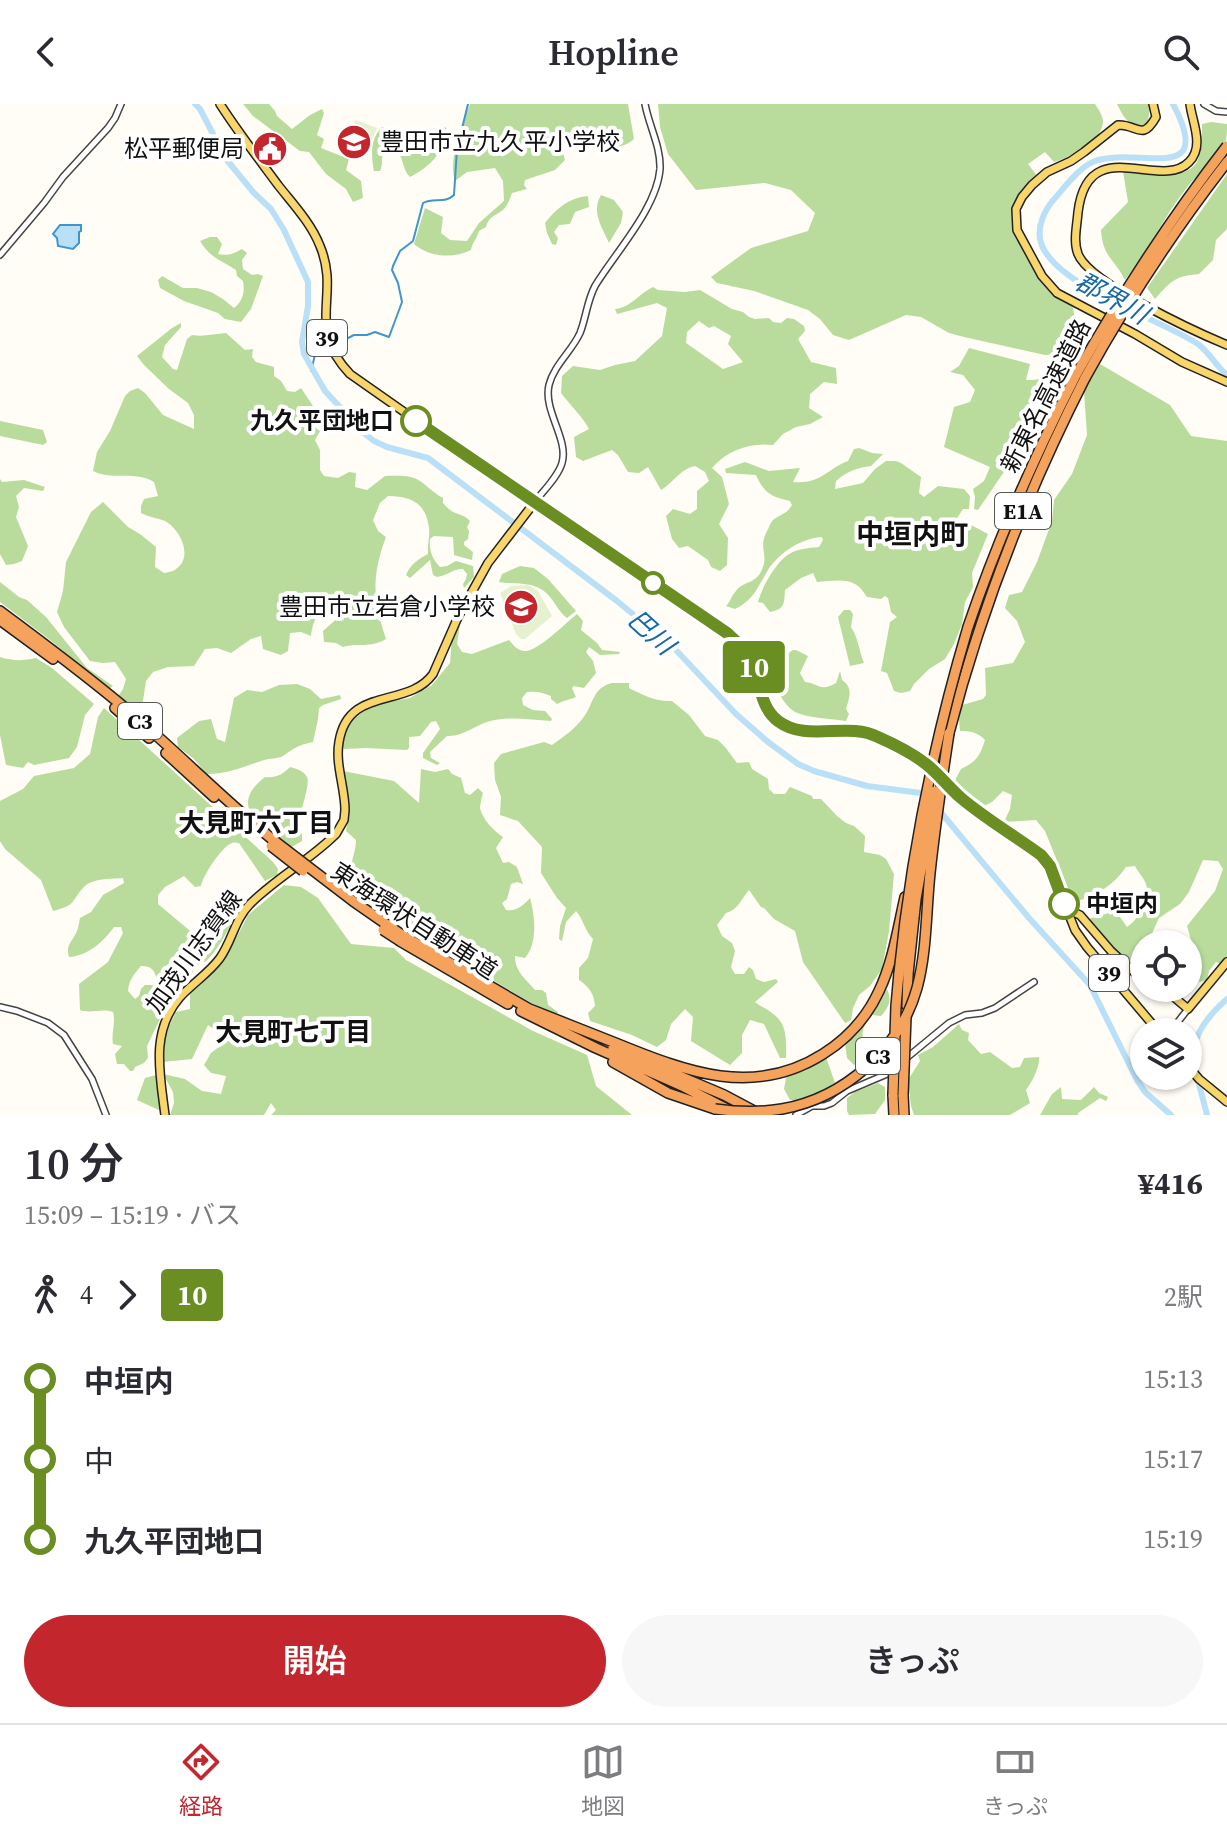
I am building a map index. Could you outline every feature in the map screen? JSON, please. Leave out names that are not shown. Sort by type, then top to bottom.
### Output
[{"type":"highway","name":"新東名高速道路","points":[[894,1115],[898,1095],[913,858],[932,759],[968,627],[1026,477],[1120,300],[1189,195],[1227,146]]},
{"type":"highway","name":"新東名高速道路","points":[[904,973],[934,794],[949,733],[972,649],[1015,528],[1081,375],[1152,266],[1227,162]]},
{"type":"highway","name":"東海環状自動車道","points":[[0,611],[131,713],[272,843]]},
{"type":"highway","name":"東海環状自動車道","points":[[0,620],[113,706],[272,843],[401,938],[494,997],[556,1029]]},
{"type":"highway","name":"C3","points":[[556,1029],[668,1093],[715,1109],[755,1112],[783,1109],[836,1089],[863,1071],[892,1040],[911,1006],[916,989],[923,956],[928,888],[949,733]]},
{"type":"highway","points":[[527,1008],[658,1060],[701,1073],[732,1078],[782,1073],[814,1060],[843,1039],[869,1010],[888,969],[913,858]]},
{"type":"highway","name":"東海環状自動車道","points":[[401,938],[527,1008]]},
{"type":"highway","points":[[527,1008],[611,1048],[724,1095],[757,1113]]},
{"type":"highway","name":"C3","points":[[556,1029],[718,1103],[736,1115]]},
{"type":"highway","name":"新東名高速道路","points":[[898,1095],[904,1115]]},
{"type":"main road","name":"39","points":[[220,104],[320,244],[328,285],[325,329],[328,342],[343,366],[361,383],[532,506],[735,640],[754,665],[764,704],[781,723],[792,729],[809,731],[867,732],[924,762],[961,799],[1041,855],[1050,866],[1075,930],[1147,1018]]},
{"type":"main road","points":[[1153,104],[1156,117],[1145,130],[1118,125],[1084,152],[1047,172],[1032,185],[1016,209],[1017,230],[1038,271],[1057,293],[1182,362],[1227,382]]},
{"type":"main road","points":[[1190,104],[1197,137],[1196,150],[1188,164],[1176,169],[1119,167],[1096,173],[1083,191],[1076,245],[1080,258],[1090,270],[1149,307],[1227,345]]},
{"type":"main road","name":"加茂川志賀線","points":[[165,1115],[158,1052],[162,1030],[178,999],[221,956],[250,905],[336,834],[344,820],[345,810],[338,751],[345,724],[361,707],[418,688],[427,681],[479,578],[532,506]]},
{"type":"main road","points":[[1066,909],[1080,915],[1130,968]]},
{"type":"main road","points":[[1180,1002],[1188,1009],[1227,962]]},
{"type":"main road","points":[[1202,1080],[1227,1102]]},
{"type":"street","points":[[0,255],[70,168],[108,128],[121,104]]},
{"type":"street","points":[[532,506],[557,472],[563,457],[549,400],[549,383],[580,333],[593,289],[649,203],[657,185],[660,165],[645,104]]},
{"type":"street","points":[[1204,104],[1216,111],[1227,112]]},
{"type":"street","points":[[796,1115],[812,1106],[832,1103],[847,1091],[887,1074],[949,1023],[965,1015],[995,1008],[1034,982]]},
{"type":"street","points":[[0,1007],[48,1023],[64,1035],[92,1079],[106,1115]]},
{"type":"street","points":[[1181,1018],[1188,1009]]},
{"type":"green space","points":[[243,104],[269,104],[292,129],[322,109],[324,113],[317,135],[324,139],[321,148],[349,159],[346,170],[361,181],[363,198],[353,202],[346,189],[326,174],[309,152],[300,151],[253,116]]},
{"type":"green space","points":[[470,104],[628,104],[634,139],[618,147],[588,146],[582,152],[571,141],[563,142],[565,160],[555,170],[525,180],[527,189],[512,193],[504,208],[479,231],[471,250],[456,255],[434,254],[414,244],[425,208],[443,217],[441,233],[450,240],[467,241],[479,223],[504,201],[503,181],[495,168],[467,172],[455,181],[453,163]]},
{"type":"green space","points":[[658,104],[1095,104],[1103,122],[1097,136],[1084,148],[1061,160],[1054,162],[1045,152],[1028,164],[1037,176],[1016,201],[1012,215],[1014,230],[1044,284],[1055,295],[1072,303],[1079,340],[1071,353],[1045,355],[949,333],[921,317],[906,315],[849,340],[833,335],[808,310],[754,291],[717,283],[711,277],[751,248],[808,231],[815,213],[791,190],[765,183],[696,190],[668,154],[660,127]]},
{"type":"green space","points":[[1117,104],[1148,104],[1148,121],[1144,127],[1130,123]]},
{"type":"green space","points":[[356,120],[377,128],[365,156],[344,148]]},
{"type":"green space","points":[[1202,124],[1227,124],[1225,143],[1179,197],[1125,280],[1107,252],[1101,230],[1128,202],[1123,171],[1163,175],[1191,168],[1200,153]]},
{"type":"green space","points":[[382,127],[410,142],[426,138],[440,127],[445,127],[449,132],[434,159],[410,177],[400,155],[392,149],[385,148],[380,171],[374,171],[372,148]]},
{"type":"green space","points":[[1227,174],[1227,229],[1216,240],[1213,260],[1199,274],[1174,280],[1155,299],[1147,288]]},
{"type":"green space","points":[[601,195],[614,200],[623,212],[621,223],[609,243],[597,213]]},
{"type":"green space","points":[[588,196],[589,207],[575,212],[570,224],[559,225],[554,232],[558,238],[556,245],[552,244],[545,223],[564,205]]},
{"type":"green space","points":[[217,237],[222,244],[218,254],[230,254],[242,249],[247,253],[242,260],[243,269],[252,275],[263,276],[251,309],[241,322],[225,319],[218,313],[184,301],[160,288],[158,280],[162,276],[183,288],[211,292],[234,308],[237,305],[243,296],[243,281],[236,270],[204,247],[200,241]]},
{"type":"green space","points":[[653,287],[685,292],[700,290],[755,319],[769,318],[781,323],[787,318],[794,319],[804,326],[805,331],[798,339],[811,362],[836,368],[837,384],[824,382],[810,394],[809,408],[823,417],[783,434],[773,445],[748,446],[732,452],[712,468],[722,477],[729,504],[719,524],[728,538],[727,565],[720,571],[688,546],[679,548],[672,539],[666,516],[673,509],[690,514],[697,509],[697,491],[709,481],[705,472],[695,466],[690,468],[661,490],[648,467],[639,473],[628,472],[612,450],[583,461],[576,457],[574,437],[589,429],[561,393],[562,376],[573,366],[600,370],[635,361],[662,336],[667,308],[657,303],[617,314],[615,309],[625,306]],"holes":[[[699,321],[709,328],[714,326],[731,336],[728,344],[743,362],[723,369],[686,343],[687,332]]]},
{"type":"green space","points":[[181,323],[165,345],[162,357],[173,369],[177,370],[187,339],[192,335],[226,333],[245,350],[253,349],[252,357],[256,362],[274,367],[274,376],[287,391],[295,392],[301,388],[313,406],[309,414],[313,426],[320,431],[315,440],[320,450],[320,470],[324,476],[338,478],[349,472],[356,473],[355,487],[367,490],[385,476],[407,476],[422,482],[443,498],[443,503],[451,510],[470,521],[468,539],[464,545],[473,552],[472,560],[454,555],[453,537],[434,536],[430,539],[433,558],[440,567],[456,561],[473,566],[474,577],[464,588],[467,574],[463,569],[437,577],[433,575],[430,560],[410,578],[406,575],[415,563],[428,554],[427,519],[416,503],[404,497],[388,496],[380,503],[373,520],[378,531],[386,537],[378,564],[376,588],[378,612],[386,639],[374,644],[343,647],[324,642],[323,631],[340,616],[339,606],[326,608],[315,619],[311,636],[301,632],[290,633],[288,651],[281,655],[263,649],[261,636],[231,653],[217,648],[205,649],[194,666],[168,667],[153,672],[146,681],[137,714],[117,698],[126,679],[115,662],[90,661],[64,627],[57,612],[66,562],[91,512],[103,502],[128,527],[156,547],[155,567],[164,573],[173,571],[184,558],[183,544],[176,530],[165,521],[141,513],[144,499],[158,496],[154,482],[147,478],[93,471],[97,452],[130,391],[138,388],[163,415],[194,429],[194,415],[188,403],[169,389],[137,356]]},
{"type":"green space","points":[[969,348],[1030,364],[1026,380],[1039,379],[1053,364],[1062,363],[1064,377],[1028,405],[1024,418],[1027,425],[1010,463],[978,510],[974,509],[973,489],[984,481],[990,467],[944,447],[954,407],[970,402],[975,390],[963,375],[950,372],[959,366]]},
{"type":"green space","points":[[1100,364],[1170,405],[1191,436],[1227,441],[1227,959],[1222,964],[1216,962],[1207,980],[1202,981],[1202,930],[1188,930],[1187,926],[1215,891],[1223,869],[1218,861],[1203,860],[1189,892],[1180,904],[1159,918],[1153,930],[1130,930],[1130,961],[1089,921],[1116,911],[1127,927],[1136,919],[1143,908],[1147,890],[1135,866],[1126,867],[1105,888],[1078,901],[1072,898],[1045,831],[1036,820],[1004,822],[1012,795],[1003,791],[982,807],[964,798],[955,786],[961,769],[977,758],[985,740],[974,732],[960,731],[962,705],[983,699],[986,695],[985,668],[1013,663],[1025,642],[1017,621],[1005,608],[1009,595],[1022,592],[1037,562],[1052,521],[1054,500],[1072,474],[1087,435],[1084,391]]},
{"type":"green space","points":[[0,421],[43,430],[47,442],[43,445],[0,436]]},
{"type":"green space","points":[[854,449],[883,454],[871,466],[852,470],[840,478],[836,481],[835,489],[863,483],[886,461],[896,461],[921,477],[919,493],[924,497],[938,486],[964,489],[970,496],[969,509],[963,509],[957,518],[961,527],[969,524],[988,534],[972,573],[973,587],[965,602],[962,624],[954,644],[945,659],[929,669],[910,691],[901,693],[894,691],[887,673],[881,671],[890,622],[897,617],[891,612],[885,596],[881,599],[867,597],[854,583],[817,582],[813,573],[785,590],[784,602],[779,609],[770,612],[763,603],[758,602],[769,577],[782,560],[793,552],[819,547],[822,537],[806,540],[784,552],[747,602],[735,609],[726,606],[739,588],[760,573],[767,531],[773,520],[792,505],[790,501],[769,493],[756,475],[726,473],[725,469],[745,462],[769,471],[800,468],[793,482],[811,481],[848,461]]},
{"type":"green space","points":[[0,479],[2,482],[24,480],[45,487],[43,491],[24,488],[16,496],[19,507],[16,517],[28,546],[22,561],[6,565],[0,554]]},
{"type":"green space","points":[[520,566],[534,568],[548,579],[576,611],[567,618],[539,588],[499,582],[502,574]]},
{"type":"green space","points":[[0,582],[46,617],[87,668],[113,686],[109,689],[0,602]]},
{"type":"green space","points":[[528,585],[538,591],[552,616],[521,639],[516,634],[500,593],[511,586]]},
{"type":"green space","points":[[844,610],[850,610],[853,614],[851,627],[864,663],[850,666],[838,617]]},
{"type":"green space","points":[[577,614],[583,621],[581,630],[602,650],[620,652],[600,655],[589,647],[586,652],[593,661],[596,673],[584,688],[572,688],[576,697],[557,704],[551,696],[527,692],[522,698],[523,705],[545,711],[551,721],[497,720],[458,735],[447,736],[430,752],[431,758],[440,763],[437,765],[423,758],[423,753],[440,729],[436,721],[431,722],[420,736],[409,737],[407,750],[342,747],[347,729],[364,711],[383,703],[410,698],[432,685],[450,663],[452,636],[458,624],[457,644],[462,652],[472,654],[509,640],[525,651],[544,642]]},
{"type":"green space","points":[[793,650],[808,656],[800,673],[805,682],[831,686],[836,683],[840,671],[849,690],[846,721],[800,714],[783,700],[770,675],[764,674],[762,666]]},
{"type":"green space","points":[[0,657],[18,660],[36,658],[94,704],[85,715],[77,747],[69,758],[34,765],[28,762],[23,768],[6,765],[0,735]]},
{"type":"green space","points":[[612,683],[629,683],[629,688],[645,695],[672,701],[689,715],[705,736],[718,740],[737,763],[749,762],[752,769],[768,779],[769,789],[774,794],[785,794],[790,787],[813,799],[821,799],[837,816],[865,836],[864,852],[886,859],[894,874],[882,969],[859,995],[851,1020],[845,1023],[803,962],[795,931],[774,919],[749,890],[737,907],[726,913],[717,925],[735,951],[731,967],[735,974],[744,974],[749,967],[756,979],[764,982],[776,979],[778,982],[755,1002],[781,1022],[785,1033],[786,1058],[780,1058],[764,1024],[750,1020],[742,1035],[742,1053],[730,1065],[691,1041],[693,1017],[685,1009],[671,1024],[666,1040],[657,1047],[590,1021],[588,1013],[595,1006],[594,1001],[586,985],[579,980],[579,968],[588,958],[593,939],[576,911],[566,922],[562,941],[559,939],[566,908],[541,873],[542,847],[518,821],[500,815],[501,797],[495,780],[494,763],[501,754],[544,742],[552,745],[580,722],[597,693]]},
{"type":"green space","points":[[297,684],[310,689],[321,699],[340,695],[341,699],[319,708],[313,742],[281,757],[215,774],[207,774],[178,747],[177,738],[199,721],[211,719],[217,739],[225,742],[234,698],[247,690],[262,692],[279,685]]},
{"type":"green space","points":[[104,708],[278,869],[277,875],[265,881],[239,843],[233,843],[213,862],[201,886],[195,887],[184,876],[158,895],[158,904],[195,935],[199,942],[209,942],[227,921],[230,919],[233,922],[210,957],[205,962],[196,962],[185,985],[182,984],[185,979],[168,970],[162,972],[163,980],[157,979],[152,969],[145,966],[141,966],[134,975],[128,991],[135,999],[145,985],[152,985],[164,993],[172,988],[180,991],[162,1015],[147,1046],[148,1058],[133,1071],[124,1064],[117,1064],[115,1054],[122,1046],[113,1044],[113,1012],[80,1010],[79,984],[108,962],[123,933],[121,927],[114,927],[83,954],[69,957],[68,950],[80,918],[91,912],[103,895],[124,883],[123,878],[92,882],[70,905],[53,911],[41,880],[0,841],[0,801],[23,789],[34,776],[74,768],[90,754],[98,717]]},
{"type":"green space","points":[[290,767],[304,773],[308,781],[297,829],[302,834],[302,841],[290,848],[253,817],[249,798],[265,777],[279,775]]},
{"type":"green space","points":[[421,769],[435,772],[448,769],[461,778],[465,793],[470,795],[478,788],[483,793],[481,812],[503,837],[496,848],[503,863],[509,862],[517,867],[523,884],[511,884],[507,899],[502,903],[506,910],[513,910],[530,898],[532,905],[532,945],[525,958],[515,956],[517,967],[535,990],[546,993],[548,1005],[558,1012],[556,1017],[374,908],[355,885],[351,867],[356,840],[346,831],[348,820],[343,771],[394,781],[419,803]]},
{"type":"green space","points":[[284,885],[301,887],[318,898],[351,944],[394,948],[406,960],[533,1031],[587,1055],[596,1086],[632,1115],[271,1115],[276,1110],[271,1103],[264,1115],[170,1115],[174,1103],[173,1092],[163,1074],[185,1079],[202,1091],[221,1094],[226,1076],[211,1073],[204,1065],[211,1053],[224,1043],[223,1036],[208,1025],[192,1059],[163,1062],[164,1042],[176,1012],[190,1009],[190,993],[225,960],[248,915]]},
{"type":"green space","points":[[887,989],[888,1006],[881,1016],[872,1015],[867,1022],[863,1033],[863,1059],[854,1065],[847,1058],[845,1043]]},
{"type":"green space","points":[[959,1024],[962,1030],[969,1033],[968,1040],[981,1054],[990,1052],[1012,1068],[1020,1067],[1024,1058],[1039,1057],[1037,1070],[1026,1090],[1030,1103],[1010,1115],[914,1115],[908,1080],[920,1061],[918,1055],[933,1047]]},
{"type":"green space","points":[[826,1057],[835,1083],[808,1097],[790,1100],[784,1089],[786,1078],[805,1071]]},
{"type":"green space","points":[[156,1075],[161,1111],[137,1100],[145,1078]]},
{"type":"green space","points":[[878,1083],[885,1087],[885,1100],[875,1114],[849,1115],[847,1098]]},
{"type":"green space","points":[[1061,1087],[1062,1099],[1081,1100],[1094,1087],[1108,1097],[1106,1101],[1100,1098],[1078,1115],[1040,1115],[1052,1094]]},
{"type":"water","points":[[60,225],[81,225],[79,243],[73,249],[58,246],[53,234]]},
{"type":"waterway","name":"巴川","points":[[195,104],[226,159],[271,209],[284,230],[308,282],[302,342],[304,354],[325,391],[365,434],[387,447],[428,458],[617,601],[675,649],[736,714],[798,764],[867,786],[921,793],[928,798]]},
{"type":"waterway","points":[[311,371],[315,355],[354,335],[375,332],[389,337],[402,302],[393,266],[400,251],[413,241],[423,203],[454,195],[457,149],[468,104]]},
{"type":"waterway","name":"郡界川","points":[[1173,104],[1184,130],[1185,146],[1178,155],[1166,158],[1112,158],[1089,164],[1073,177],[1048,207],[1042,219],[1041,243],[1050,259],[1066,273],[1110,300],[1198,344],[1227,375]]},
{"type":"waterway","name":"巴川","points":[[938,809],[1090,985],[1137,1080],[1145,1092],[1171,1115]]},
{"type":"waterway","name":"郡界川","points":[[1207,1115],[1195,1066],[1196,1040],[1202,1027],[1227,999]]},
{"type":"bus line","name":"10","points":[[416,421],[727,633],[747,653],[754,665],[764,704],[781,723],[792,729],[809,731],[867,732],[924,762],[961,799],[1041,855],[1050,866],[1064,904]]},
{"type":"place","name":"豊田市立九久平小学校","points":[[354,142]]},
{"type":"place","name":"松平郵便局","points":[[270,149]]},
{"type":"place","name":"九久平団地口","points":[[416,421]]},
{"type":"place","name":"豊田市立岩倉小学校","points":[[521,607]]},
{"type":"place","name":"中垣内","points":[[1064,904]]},
{"type":"district","name":"中垣内町","points":[[912,534]]},
{"type":"district","name":"大見町六丁目","points":[[256,823]]},
{"type":"district","name":"大見町七丁目","points":[[293,1032]]}]
